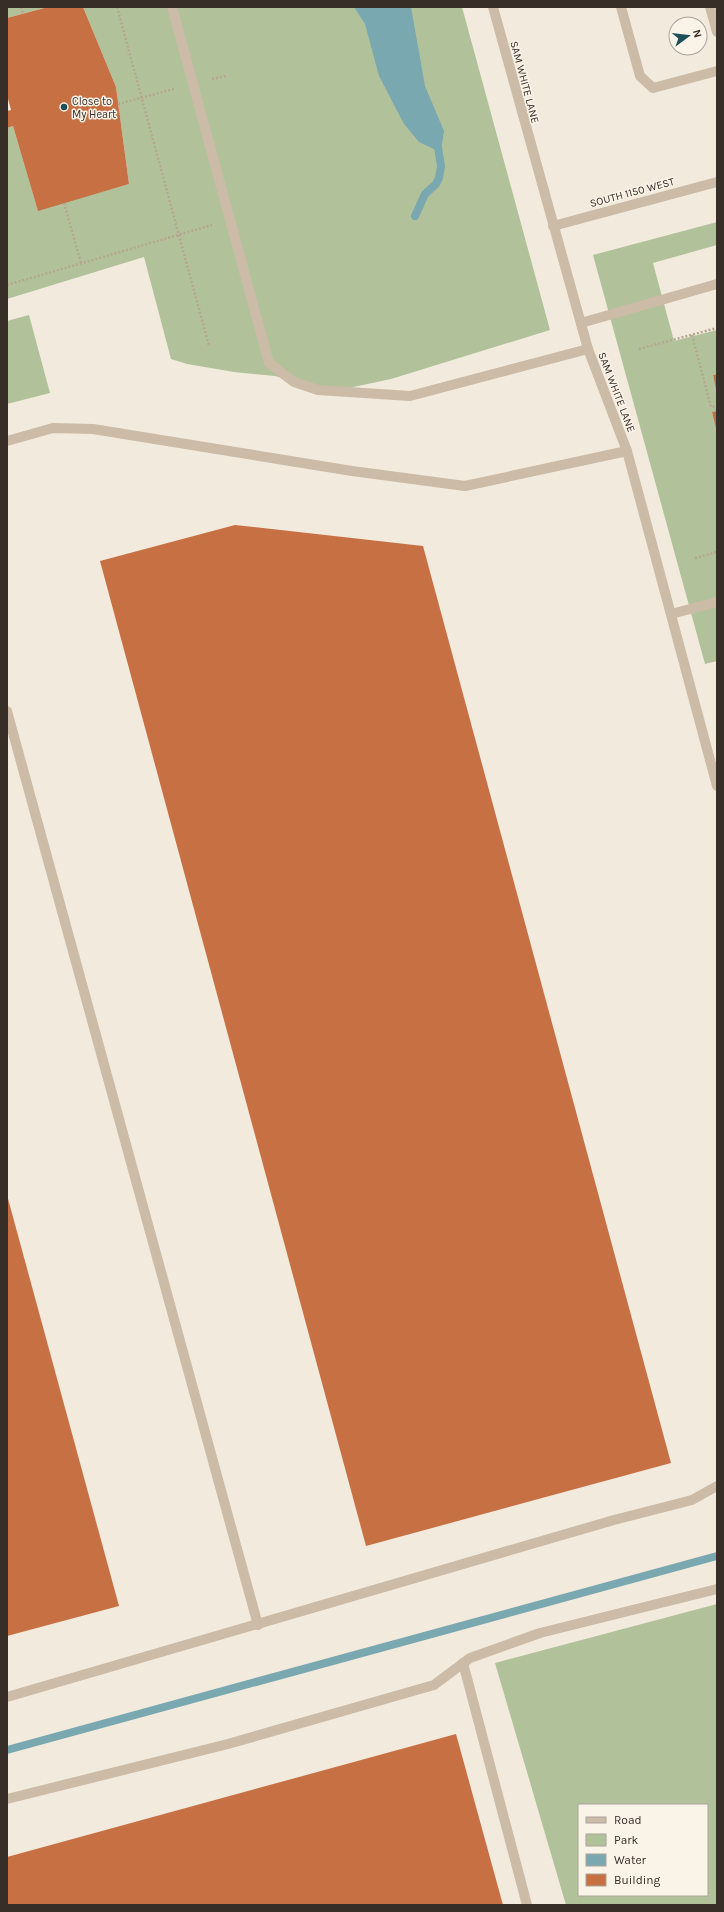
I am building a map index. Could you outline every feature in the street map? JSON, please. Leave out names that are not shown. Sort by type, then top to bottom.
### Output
[{"type":"street","points":[[172,7],[269,363],[294,382],[318,390],[410,396],[588,349]]},
{"type":"street","name":"SAM WHITE LANE","points":[[492,7],[588,349],[627,451],[717,786]]},
{"type":"street","points":[[621,7],[640,76],[653,88],[717,71]]},
{"type":"street","points":[[710,7],[717,32]]},
{"type":"street","name":"SOUTH 1150 WEST","points":[[553,226],[717,182]]},
{"type":"street","points":[[581,323],[717,284]]},
{"type":"street","points":[[7,441],[53,428],[93,429],[352,471],[465,486],[627,451]]},
{"type":"street","points":[[671,614],[717,602]]},
{"type":"street","points":[[7,710],[258,1625]]},
{"type":"street","points":[[7,1697],[614,1520],[692,1500],[717,1486]]},
{"type":"street","points":[[7,1799],[228,1744],[434,1685],[470,1658],[540,1633],[717,1589]]},
{"type":"street","points":[[463,1663],[527,1905]]},
{"type":"path","points":[[21,7],[23,14]]},
{"type":"path","points":[[117,7],[209,346]]},
{"type":"path","points":[[64,203],[81,263]]},
{"type":"path","points":[[7,285],[230,219]]},
{"type":"path","points":[[639,349],[717,328]]},
{"type":"path","points":[[692,335],[711,408],[717,406]]},
{"type":"path","points":[[695,558],[717,552]]},
{"type":"green space","points":[[7,7],[48,7],[7,18]]},
{"type":"green space","points":[[83,7],[462,7],[550,330],[391,379],[330,392],[275,376],[234,372],[187,364],[171,359],[144,257],[7,299],[7,128],[13,126],[38,210],[129,184],[116,87]]},
{"type":"green space","points":[[717,222],[717,245],[653,263],[674,341],[717,330],[717,374],[713,375],[717,391],[717,411],[712,412],[717,430],[717,661],[705,664],[593,255]]},
{"type":"green space","points":[[29,315],[50,393],[7,404],[7,321]]},
{"type":"green space","points":[[717,1604],[717,1905],[566,1905],[495,1663]]},
{"type":"water","points":[[354,7],[411,7],[425,86],[444,131],[442,145],[438,151],[419,142],[404,124],[379,76],[365,24]]},
{"type":"building","name":"Close to My Heart","points":[[48,7],[83,7],[116,87],[129,184],[38,211],[13,126],[7,128],[7,111],[11,110],[7,95],[7,18]]},
{"type":"building","points":[[717,374],[717,389],[716,389],[713,375]]},
{"type":"building","points":[[717,411],[717,428],[716,428],[712,412]]},
{"type":"building","points":[[235,525],[423,546],[671,1463],[366,1546],[100,561]]},
{"type":"building","points":[[7,1195],[119,1606],[7,1636]]},
{"type":"building","points":[[456,1734],[503,1905],[7,1905],[7,1857]]},
{"type":"waterway","points":[[415,216],[425,194],[436,184],[439,178],[441,166],[438,147]]},
{"type":"waterway","points":[[7,1750],[717,1556]]},
{"type":"place","name":"Close to My Heart","points":[[64,107]]}]
